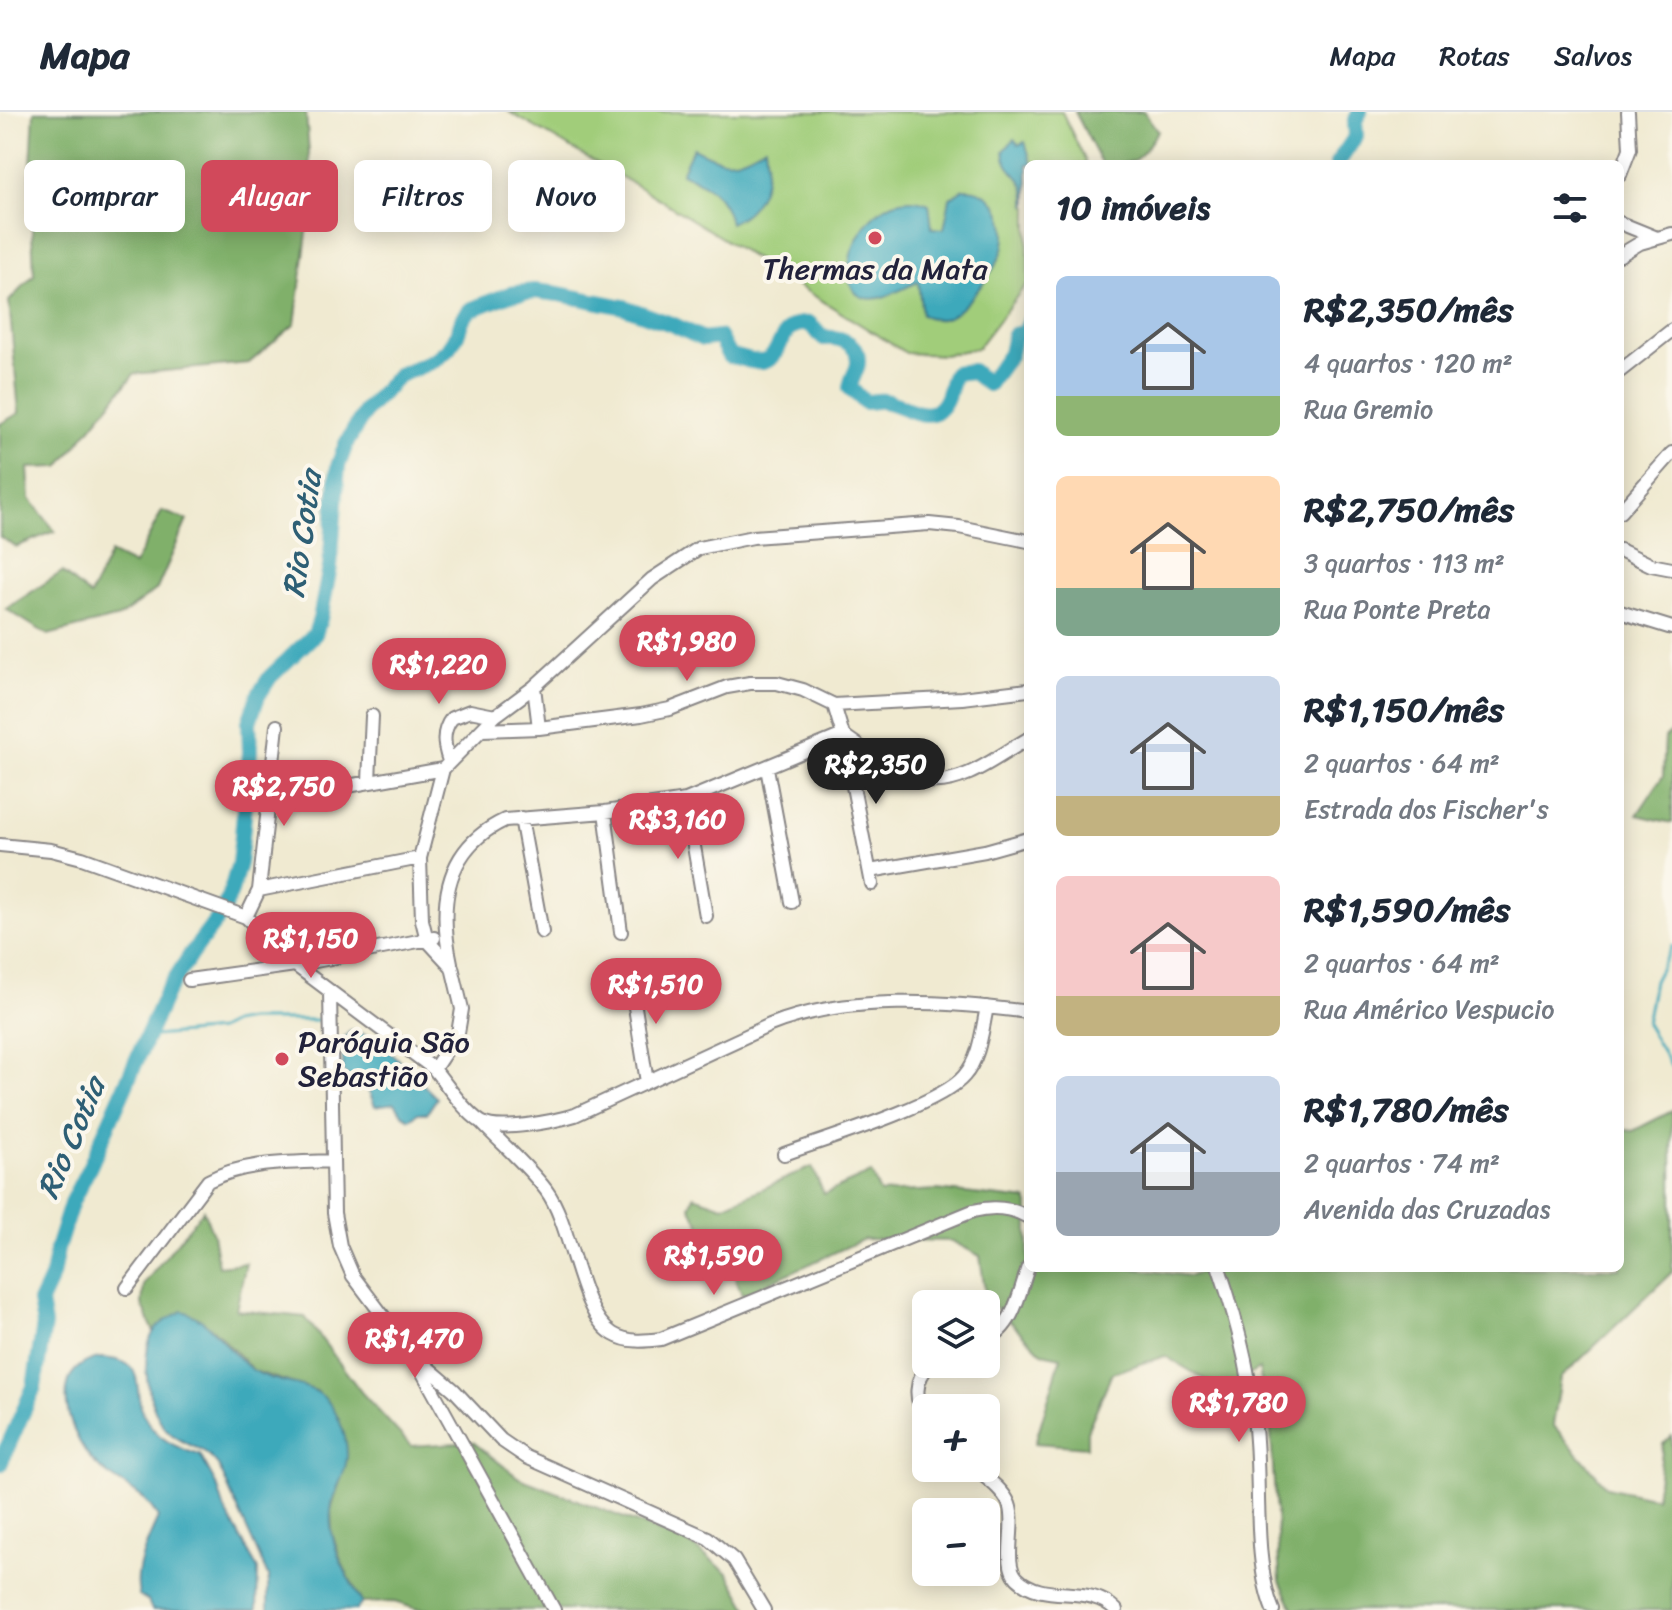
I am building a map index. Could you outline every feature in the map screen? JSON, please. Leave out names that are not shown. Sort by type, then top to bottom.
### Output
[{"type":"street","points":[[1624,165],[1630,149],[1628,112]]},
{"type":"street","points":[[1624,225],[1657,238]]},
{"type":"street","points":[[1624,253],[1640,243],[1672,234]]},
{"type":"street","points":[[1624,368],[1672,330]]},
{"type":"street","points":[[1624,507],[1672,453]]},
{"type":"street","points":[[269,800],[446,765],[495,716],[534,687],[652,579],[699,548],[753,537],[929,524],[1024,540]]},
{"type":"street","points":[[1624,552],[1651,565],[1672,569]]},
{"type":"street","points":[[1624,613],[1672,628]]},
{"type":"street","points":[[482,730],[539,728],[641,715],[670,709],[727,687],[750,683],[777,683],[803,690],[834,705],[962,698],[1024,690]]},
{"type":"street","points":[[534,687],[539,728]]},
{"type":"street","points":[[834,705],[843,735],[871,877],[1024,840]]},
{"type":"street","points":[[452,967],[427,940],[422,920],[420,858],[446,765],[445,731],[452,718],[470,711],[495,716]]},
{"type":"street","points":[[369,781],[372,716]]},
{"type":"street","points":[[246,917],[259,890],[277,726]]},
{"type":"street","points":[[843,735],[866,751],[929,781],[940,782],[958,778],[1024,741]]},
{"type":"street","points":[[434,1069],[458,1033],[462,1009],[445,935],[447,896],[458,860],[492,826],[505,820],[605,812],[686,800],[843,735]]},
{"type":"street","points":[[767,768],[792,902]]},
{"type":"street","points":[[686,800],[706,916]]},
{"type":"street","points":[[605,812],[621,932]]},
{"type":"street","points":[[521,818],[542,932]]},
{"type":"street","points":[[0,845],[51,850],[82,858],[246,917],[295,965],[434,1069],[461,1103],[546,1190],[561,1216],[591,1307],[601,1324],[613,1334],[628,1340],[642,1342],[661,1339],[973,1211],[1000,1208],[1024,1215]]},
{"type":"street","points":[[259,890],[420,858]]},
{"type":"street","points":[[189,980],[295,965],[445,935]]},
{"type":"street","points":[[630,976],[647,1082]]},
{"type":"street","points":[[330,992],[334,1213],[340,1246],[353,1276],[412,1354],[554,1610]]},
{"type":"street","points":[[482,1123],[511,1126],[556,1121],[575,1115],[783,1020],[827,1007],[913,1004],[1024,1012]]},
{"type":"street","points":[[784,1154],[903,1110],[952,1087],[964,1076],[976,1055],[987,1007]]},
{"type":"street","points":[[127,1288],[208,1181],[241,1168],[332,1161]]},
{"type":"street","points":[[1000,1333],[1026,1272]]},
{"type":"street","points":[[1220,1272],[1252,1391],[1262,1549],[1268,1597],[1273,1610]]},
{"type":"street","points":[[412,1354],[454,1390],[501,1440],[526,1457],[708,1538],[734,1560],[764,1610]]},
{"type":"street","points":[[990,1482],[1005,1496],[1009,1505],[1012,1516],[1011,1563],[1019,1580],[1040,1590],[1098,1597],[1116,1610]]},
{"type":"green space","points":[[34,112],[306,112],[309,160],[201,160],[201,232],[307,232],[295,324],[249,363],[134,374],[59,467],[28,468],[30,499],[55,531],[16,547],[0,537],[0,424],[19,413],[9,301],[34,275],[32,232],[185,232],[185,160],[31,160]]},
{"type":"green space","name":"Thermas da Mata","points":[[509,112],[1062,112],[1085,160],[1024,160],[1024,287],[977,348],[944,355],[906,353],[625,179],[625,160],[592,160]]},
{"type":"green space","points":[[1075,112],[1144,112],[1158,131],[1146,149],[1134,160],[1100,160]]},
{"type":"green space","points":[[162,511],[187,520],[157,589],[119,617],[48,635],[6,609],[62,572],[90,596],[110,553],[134,565]]},
{"type":"green space","points":[[1672,731],[1672,823],[1637,815],[1663,776],[1665,738]]},
{"type":"green space","points":[[1672,1111],[1672,1272],[1561,1378],[1553,1425],[1607,1487],[1656,1498],[1663,1444],[1672,1436],[1672,1610],[1294,1610],[1280,1581],[1271,1434],[1259,1369],[1223,1390],[1165,1356],[1112,1373],[1087,1431],[1087,1447],[1035,1443],[1061,1357],[1042,1353],[1000,1312],[1000,1290],[985,1290],[980,1256],[952,1241],[864,1239],[742,1295],[730,1264],[719,1258],[690,1207],[694,1196],[723,1206],[812,1167],[824,1194],[871,1173],[880,1193],[937,1190],[1024,1200],[1024,1272],[1159,1272],[1189,1276],[1206,1272],[1624,1272],[1624,1130],[1633,1131]]},
{"type":"green space","points":[[203,1210],[213,1234],[218,1266],[246,1263],[236,1310],[305,1317],[362,1393],[411,1446],[473,1442],[519,1478],[687,1542],[728,1573],[749,1610],[437,1610],[417,1609],[394,1602],[362,1603],[341,1561],[332,1533],[331,1510],[347,1458],[338,1420],[317,1391],[254,1371],[213,1329],[168,1319],[154,1332],[142,1304],[144,1284]]},
{"type":"water","points":[[1014,139],[1019,145],[1025,142],[1031,160],[1024,160],[1024,186],[1009,166],[1004,151]]},
{"type":"water","points":[[765,146],[766,170],[761,191],[750,210],[730,223],[723,204],[713,191],[681,173],[693,148],[714,158],[729,160],[745,157]]},
{"type":"water","points":[[963,189],[983,193],[991,199],[1001,215],[1005,235],[996,264],[962,307],[943,319],[922,315],[918,282],[872,299],[853,290],[849,275],[851,257],[858,237],[870,219],[887,206],[906,200],[929,204],[932,228],[944,229],[950,198]]},
{"type":"water","points":[[351,1030],[386,1049],[437,1098],[427,1113],[418,1113],[410,1119],[402,1114],[395,1103],[375,1106],[368,1089],[343,1072],[342,1040]]},
{"type":"water","points":[[183,1311],[204,1322],[253,1370],[317,1392],[335,1412],[343,1431],[347,1457],[332,1504],[332,1535],[350,1582],[362,1603],[356,1610],[268,1610],[268,1576],[219,1467],[206,1454],[169,1432],[151,1399],[146,1370],[149,1343],[159,1326]]},
{"type":"water","points":[[100,1358],[116,1360],[133,1369],[140,1404],[154,1430],[175,1446],[200,1455],[218,1488],[225,1510],[258,1569],[257,1610],[152,1610],[148,1601],[139,1595],[140,1565],[158,1518],[146,1501],[93,1461],[79,1442],[67,1407],[68,1384],[72,1374],[85,1363]]},
{"type":"waterway","name":"Rio Cotia","points":[[1340,160],[1356,136],[1355,120],[1360,112]]},
{"type":"waterway","name":"Rio Cotia","points":[[0,1464],[34,1387],[44,1325],[40,1302],[52,1276],[72,1201],[166,993],[222,913],[231,891],[242,836],[250,752],[249,722],[258,696],[270,677],[315,634],[330,567],[338,466],[346,444],[365,411],[399,375],[435,360],[447,350],[470,310],[510,294],[535,291],[624,307],[703,339],[719,337],[729,356],[758,362],[774,354],[791,328],[810,324],[823,338],[844,341],[854,348],[858,360],[850,388],[865,402],[884,401],[924,414],[938,410],[944,403],[955,373],[972,371],[988,384],[1010,354],[1014,335],[1024,332]]},
{"type":"waterway","points":[[1672,946],[1654,981],[1646,1024],[1672,1067]]},
{"type":"waterway","points":[[150,1031],[155,1036],[219,1030],[232,1023],[249,1020],[320,1020]]},
{"type":"place","name":"Thermas da Mata","points":[[875,238]]},
{"type":"place","name":"Paróquia São Sebastião","points":[[282,1059]]}]
